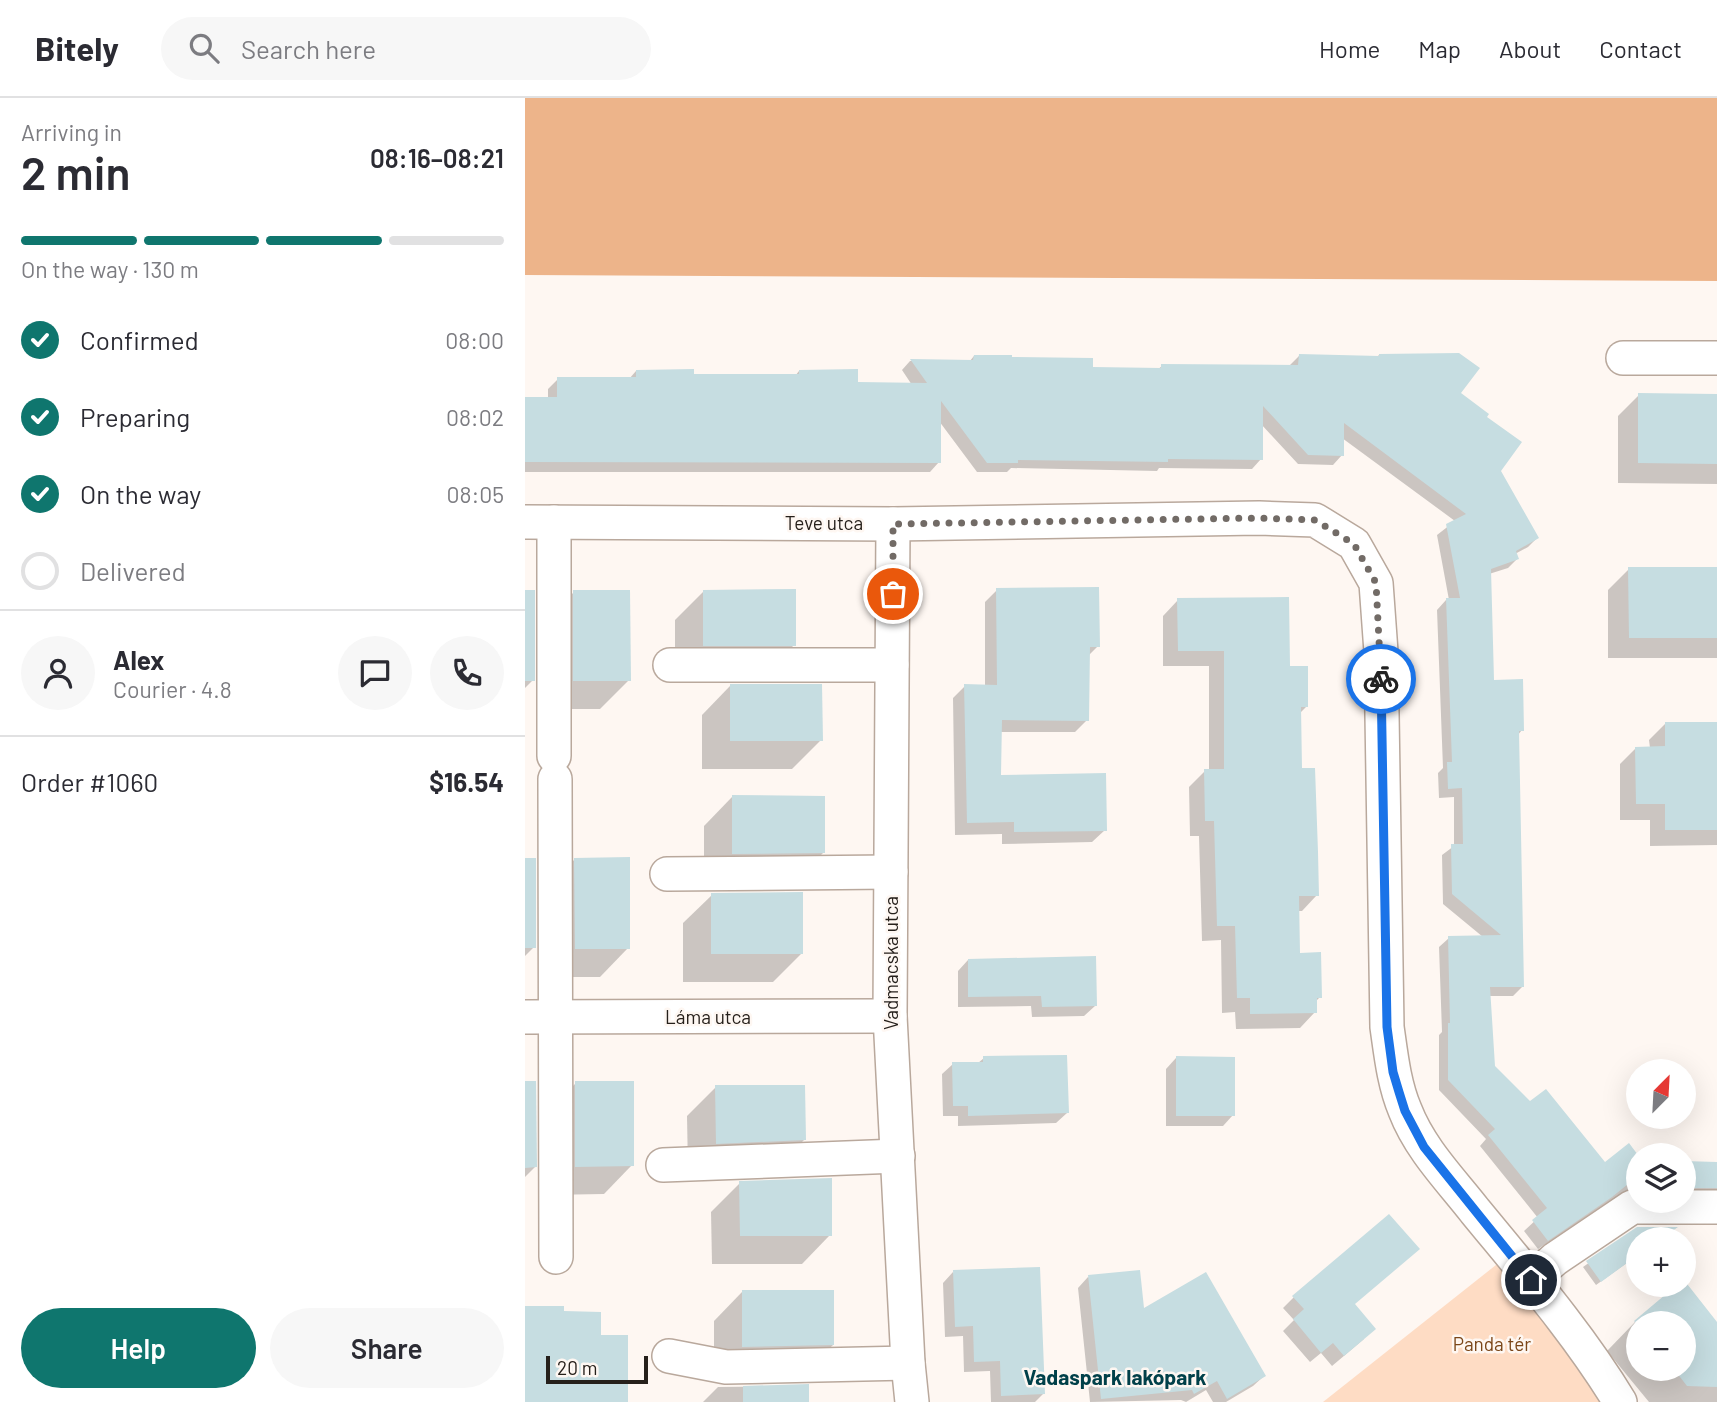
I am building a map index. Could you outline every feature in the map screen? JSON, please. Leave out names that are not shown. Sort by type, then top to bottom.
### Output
[{"type":"street","points":[[1623,358],[1717,358]]},
{"type":"street","name":"Teve utca","points":[[540,522],[893,524],[1293,519],[1315,520],[1354,544],[1376,583],[1381,652],[1387,1027],[1393,1072],[1405,1111],[1424,1147],[1531,1280],[1621,1402]]},
{"type":"street","points":[[540,522],[554,768],[540,1017],[556,1257]]},
{"type":"street","name":"Vadmacska utca","points":[[893,524],[890,1016],[912,1402]]},
{"type":"street","points":[[670,665],[892,664]]},
{"type":"street","points":[[667,874],[891,872]]},
{"type":"street","name":"Láma utca","points":[[540,1017],[890,1016]]},
{"type":"street","points":[[663,1165],[898,1156]]},
{"type":"street","points":[[1531,1280],[1555,1259],[1632,1207],[1717,1207]]},
{"type":"street","points":[[669,1356],[726,1367],[908,1363]]},
{"type":"green space","name":"Panda tér","points":[[1501,1261],[1600,1389],[1602,1402],[1323,1402]]},
{"type":"shaded area","points":[[525,98],[1717,98],[1717,281],[525,275]]},
{"type":"building","points":[[1459,353],[1480,368],[1461,393],[1489,414],[1487,417],[1522,442],[1501,471],[1539,538],[1516,551],[1519,559],[1491,569],[1494,680],[1523,679],[1524,731],[1519,731],[1524,987],[1490,987],[1495,1066],[1530,1101],[1546,1089],[1605,1162],[1626,1145],[1626,1186],[1548,1241],[1532,1220],[1547,1208],[1488,1135],[1495,1129],[1448,1080],[1448,936],[1501,935],[1452,894],[1451,844],[1463,844],[1462,788],[1448,789],[1447,762],[1452,762],[1446,598],[1460,598],[1446,524],[1466,514],[1344,423],[1344,456],[1308,455],[1263,406],[1263,460],[1018,460],[1018,463],[987,463],[941,401],[941,463],[525,462],[525,397],[557,397],[557,377],[636,377],[636,370],[694,369],[694,374],[799,374],[799,370],[858,369],[858,382],[927,383],[910,359],[973,360],[974,355],[1012,355],[1093,358],[1093,367],[1161,368],[1161,364],[1298,365],[1299,354]]},
{"type":"building","points":[[1638,393],[1717,394],[1717,464],[1638,463]]},
{"type":"building","points":[[1628,567],[1717,567],[1717,638],[1629,638]]},
{"type":"building","points":[[1099,587],[1100,647],[1090,647],[1089,721],[1002,720],[1001,775],[1106,773],[1107,831],[1014,832],[1014,822],[967,823],[964,684],[997,685],[996,588]]},
{"type":"building","points":[[796,589],[796,646],[703,646],[703,590]]},
{"type":"building","points":[[525,590],[535,590],[535,681],[525,681]]},
{"type":"building","points":[[573,590],[630,590],[631,681],[573,681]]},
{"type":"building","points":[[1289,597],[1290,666],[1308,666],[1308,707],[1301,707],[1302,768],[1315,768],[1318,852],[1319,896],[1299,896],[1300,953],[1321,952],[1322,998],[1317,998],[1317,1013],[1250,1014],[1250,998],[1237,998],[1235,926],[1217,926],[1214,821],[1205,821],[1204,769],[1224,769],[1224,651],[1178,651],[1177,598]]},
{"type":"building","points":[[730,684],[822,684],[823,741],[730,741]]},
{"type":"building","points":[[1665,722],[1717,722],[1717,830],[1665,830],[1665,804],[1636,804],[1635,747],[1665,746]]},
{"type":"building","points":[[732,795],[825,796],[825,853],[732,854]]},
{"type":"building","points":[[630,857],[630,949],[575,949],[574,858]]},
{"type":"building","points":[[525,858],[536,858],[536,948],[525,948]]},
{"type":"building","points":[[803,892],[803,954],[711,954],[711,893]]},
{"type":"building","points":[[1096,956],[1097,1006],[1042,1007],[1041,996],[968,997],[968,959]]},
{"type":"building","points":[[1067,1055],[1069,1113],[968,1116],[968,1106],[953,1106],[952,1062],[983,1062],[983,1056]]},
{"type":"building","points":[[1176,1056],[1235,1057],[1235,1116],[1176,1116]]},
{"type":"building","points":[[525,1081],[536,1081],[537,1167],[525,1168]]},
{"type":"building","points":[[575,1081],[634,1081],[634,1166],[575,1167]]},
{"type":"building","points":[[715,1085],[805,1085],[806,1140],[716,1144]]},
{"type":"building","points":[[1696,1161],[1717,1162],[1717,1188],[1696,1188]]},
{"type":"building","points":[[832,1178],[832,1236],[740,1236],[739,1181]]},
{"type":"building","points":[[1389,1214],[1420,1249],[1355,1304],[1376,1329],[1344,1356],[1333,1343],[1321,1353],[1293,1319],[1304,1309],[1292,1296]]},
{"type":"building","points":[[1626,1234],[1626,1264],[1601,1282],[1586,1261]]},
{"type":"building","points":[[1040,1267],[1045,1394],[1001,1396],[1000,1361],[974,1362],[973,1326],[955,1327],[953,1270]]},
{"type":"building","points":[[1140,1270],[1144,1308],[1206,1272],[1266,1376],[1227,1399],[1217,1381],[1194,1394],[1192,1390],[1101,1399],[1088,1275]]},
{"type":"building","points":[[742,1290],[834,1290],[834,1345],[742,1347]]},
{"type":"building","points":[[1696,1295],[1717,1322],[1717,1387],[1687,1386],[1683,1381],[1696,1381],[1696,1311],[1646,1311],[1663,1297]]},
{"type":"building","points":[[525,1306],[564,1306],[564,1311],[601,1312],[601,1335],[628,1335],[628,1402],[525,1402]]},
{"type":"building","points":[[809,1384],[809,1402],[743,1402],[743,1386]]},
{"type":"way so far","points":[[893,594],[893,524],[1259,518],[1315,520],[1354,544],[1376,583],[1381,679]]},
{"type":"district","name":"Vadaspark lakópark","points":[[1115,1378]]},
{"type":"route","points":[[1381,679],[1387,1027],[1393,1072],[1405,1111],[1424,1147],[1531,1280]]}]
